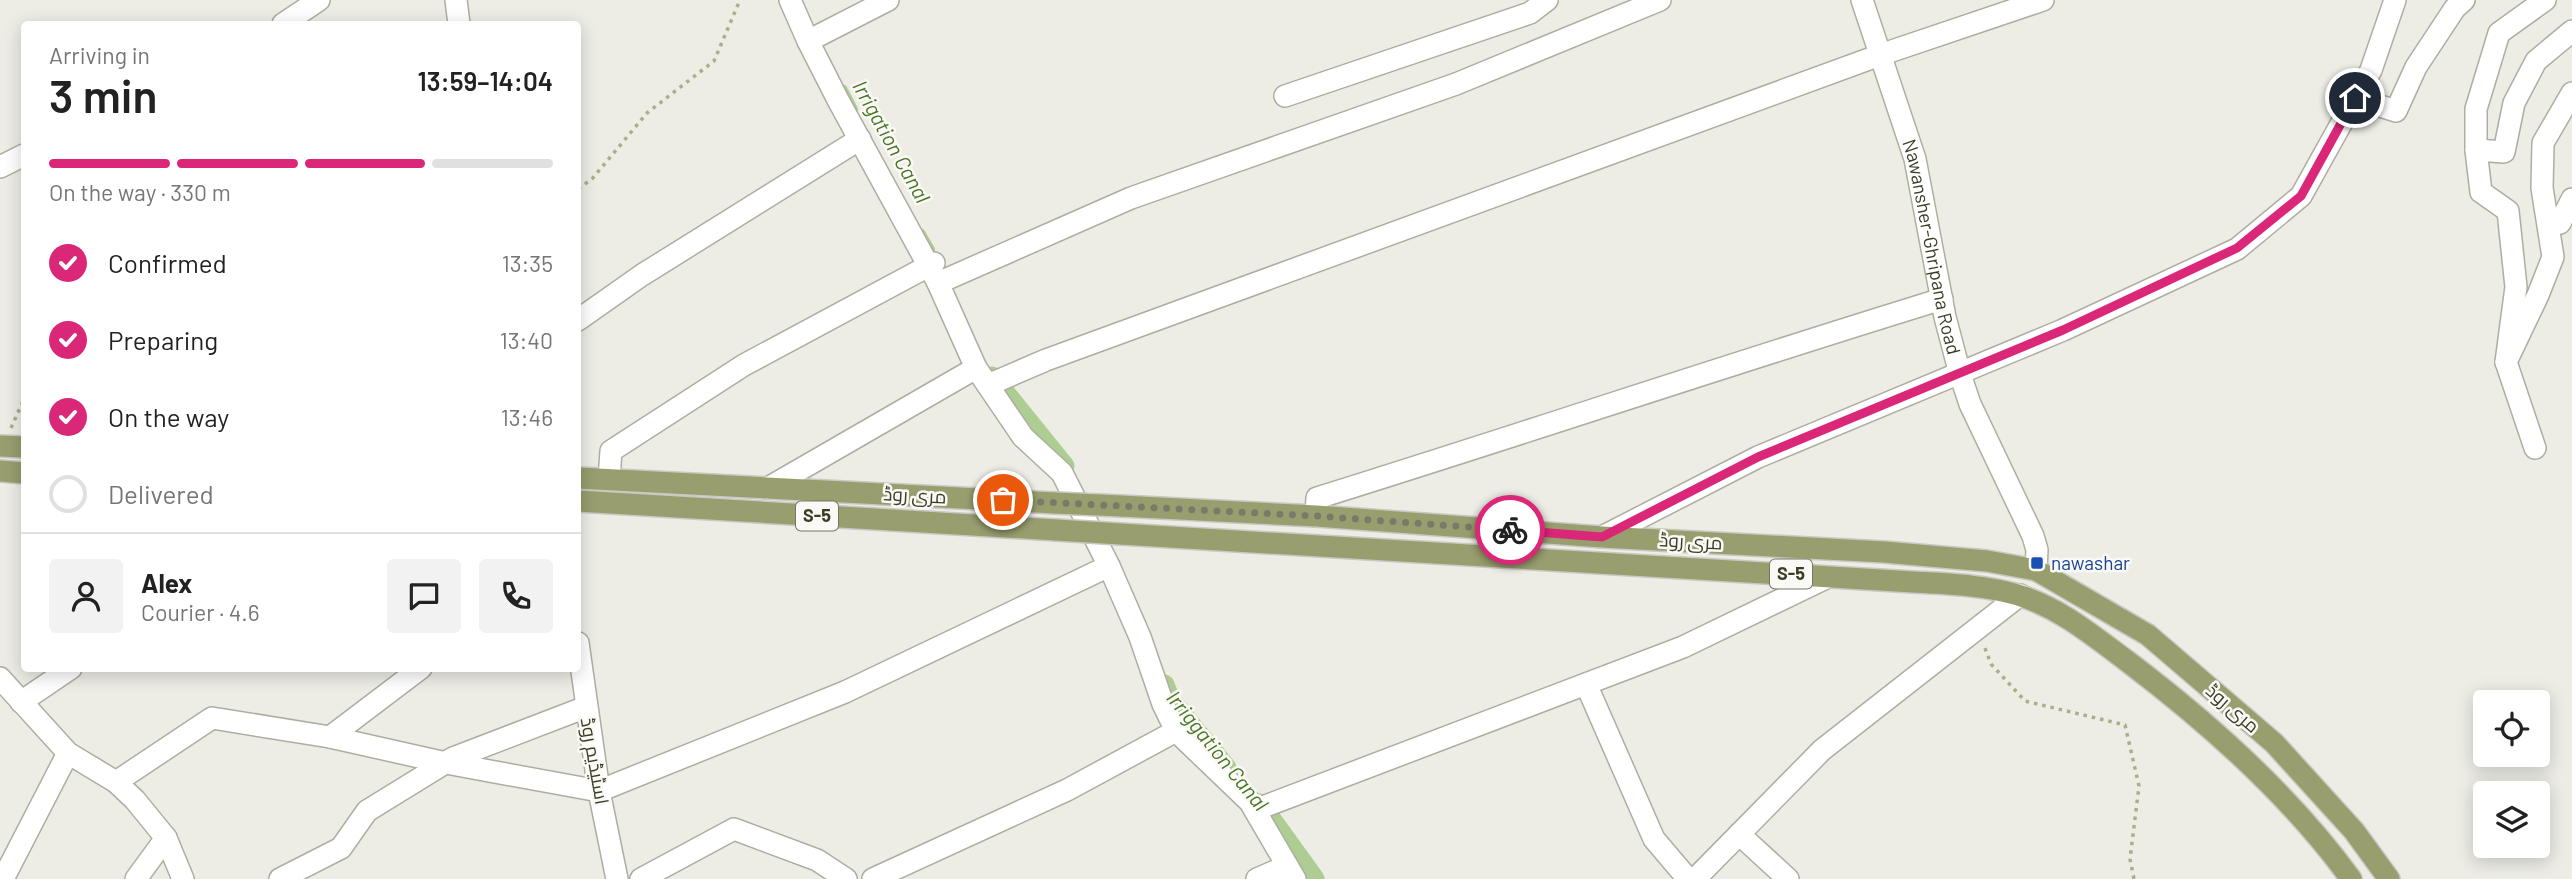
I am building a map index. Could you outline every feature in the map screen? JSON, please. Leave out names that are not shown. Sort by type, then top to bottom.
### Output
[{"type":"main road","points":[[0,471],[21,473]]},
{"type":"main road","name":"مری روڈ","points":[[581,478],[1316,516],[1602,537],[1884,552],[1987,561],[2036,570],[2148,635],[2274,743],[2354,831],[2389,879]]},
{"type":"main road","points":[[747,511],[758,487]]},
{"type":"main road","name":"مری روڈ","points":[[581,501],[1985,587],[2020,595],[2066,614],[2176,698],[2277,792],[2351,879]]},
{"type":"street","points":[[288,21],[319,0]]},
{"type":"street","points":[[456,0],[459,21]]},
{"type":"street","points":[[790,0],[807,41],[933,271],[982,376],[1023,437],[1062,473],[1109,566],[1176,731],[1250,802],[1291,873],[1257,879]]},
{"type":"street","points":[[807,41],[888,0]]},
{"type":"street","points":[[1285,96],[1530,13],[1546,0]]},
{"type":"street","points":[[609,479],[611,451],[744,365],[933,271],[1456,84],[1660,0]]},
{"type":"street","name":"Nawansher-Ghripana Road","points":[[1862,0],[1915,159],[1942,299],[1960,374],[1975,414],[2033,536],[2037,550],[2036,570]]},
{"type":"street","points":[[758,487],[982,376],[1059,355],[1880,54],[2043,0]]},
{"type":"street","points":[[1602,537],[1758,457],[2063,330],[2237,248],[2301,196],[2371,70],[2395,0]]},
{"type":"street","points":[[2355,98],[2396,111],[2416,67],[2455,8],[2464,0]]},
{"type":"street","points":[[2535,448],[2505,362],[2516,287],[2508,211],[2481,192],[2476,150],[2476,109],[2499,33],[2545,0]]},
{"type":"street","points":[[2476,150],[2504,152],[2514,103],[2536,61],[2572,31]]},
{"type":"street","points":[[2560,222],[2542,188],[2543,143],[2572,93]]},
{"type":"street","points":[[581,318],[642,275],[860,139]]},
{"type":"street","points":[[0,167],[21,156]]},
{"type":"street","points":[[2505,362],[2538,295],[2553,257],[2560,222],[2572,199]]},
{"type":"street","points":[[1316,516],[1317,498],[1942,299]]},
{"type":"street","points":[[116,782],[212,718],[330,737],[446,763],[599,791],[845,691],[1109,566]]},
{"type":"street","points":[[1255,810],[1683,647],[1828,577]]},
{"type":"street","points":[[1695,879],[1822,750],[2020,595]]},
{"type":"street","name":"اسٹیڈیم روڈ","points":[[581,667],[599,791],[617,879]]},
{"type":"street","points":[[60,672],[7,692],[68,753],[116,782],[135,800],[166,838],[183,879]]},
{"type":"street","points":[[330,737],[416,672]]},
{"type":"street","points":[[1586,684],[1654,839],[1688,879]]},
{"type":"street","points":[[280,879],[341,848],[368,811],[446,763],[586,707]]},
{"type":"street","points":[[873,879],[1067,790],[1176,731]]},
{"type":"street","points":[[2,879],[68,753]]},
{"type":"street","points":[[641,879],[734,829],[817,860],[846,879]]},
{"type":"street","points":[[1739,834],[1788,879]]},
{"type":"street","points":[[136,879],[166,838]]},
{"type":"path","points":[[581,187],[592,179],[648,113],[714,61],[740,0]]},
{"type":"path","points":[[9,446],[21,408]]},
{"type":"path","points":[[1979,628],[1991,664],[2025,701],[2125,725],[2139,786],[2130,859],[2134,879]]},
{"type":"waterway","name":"Irrigation Canal","points":[[838,85],[844,88],[855,109]]},
{"type":"waterway","name":"Irrigation Canal","points":[[922,232],[932,249],[932,257]]},
{"type":"waterway","name":"Irriggation Canal","points":[[992,377],[1064,466]]},
{"type":"waterway","name":"Irriggation Canal","points":[[1164,685],[1170,700],[1226,768]]},
{"type":"waterway","name":"Irriggation Canal","points":[[1260,804],[1314,879]]},
{"type":"way so far","points":[[1003,500],[1316,516],[1510,530]]},
{"type":"place","name":"nawashar","points":[[2037,563]]},
{"type":"route","points":[[1510,530],[1602,537],[1758,457],[2063,330],[2237,248],[2301,196],[2355,98]]}]
